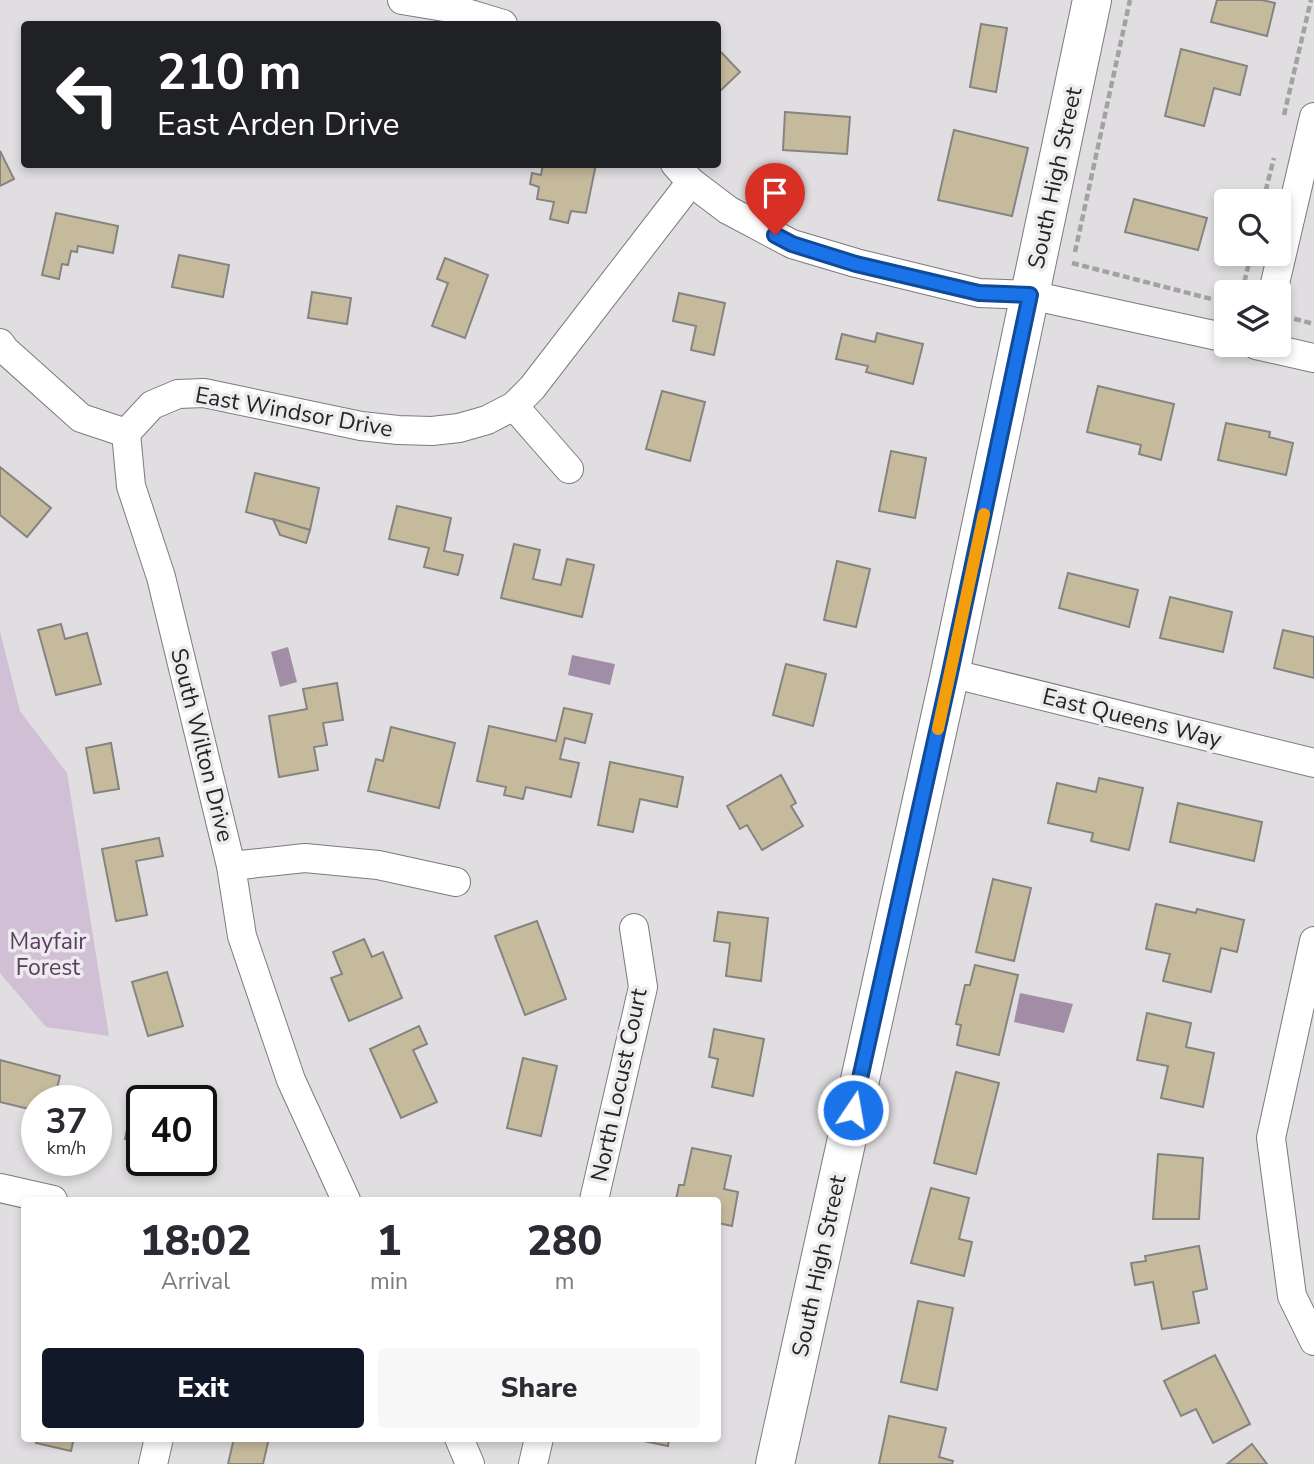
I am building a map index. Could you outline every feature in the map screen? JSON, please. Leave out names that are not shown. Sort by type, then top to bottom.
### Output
[{"type":"street","points":[[402,0],[450,8],[493,21]]},
{"type":"street","name":"South High Street","points":[[775,1464],[950,673],[1092,0]]},
{"type":"street","points":[[1276,280],[1314,117]]},
{"type":"street","points":[[683,173],[727,209],[792,244],[856,264],[979,293],[1030,295],[1214,335]]},
{"type":"street","name":"East Windsor Drive","points":[[126,433],[152,405],[178,394],[204,393],[361,426],[398,430],[432,431],[459,428],[487,420],[514,406],[532,388],[683,173]]},
{"type":"street","points":[[0,342],[5,350],[81,418],[126,433]]},
{"type":"street","points":[[1291,353],[1314,358]]},
{"type":"street","points":[[514,406],[569,469]]},
{"type":"street","name":"South Wilton Drive","points":[[126,433],[131,486],[161,577],[231,866],[242,936],[291,1080],[345,1197]]},
{"type":"street","name":"East Queens Way","points":[[950,673],[1314,763]]},
{"type":"street","points":[[231,866],[305,858],[378,865],[456,882]]},
{"type":"street","name":"North Locust Court","points":[[595,1197],[643,987],[634,928]]},
{"type":"street","points":[[1314,941],[1271,1138],[1293,1296],[1314,1340]]},
{"type":"street","points":[[0,1188],[40,1197]]},
{"type":"street","points":[[153,1464],[158,1442]]},
{"type":"street","points":[[461,1442],[470,1464]]},
{"type":"street","points":[[533,1464],[538,1442]]},
{"type":"path","points":[[1130,0],[1072,263],[1214,300]]},
{"type":"path","points":[[1282,121],[1311,0]]},
{"type":"path","points":[[1266,189],[1276,148]]},
{"type":"path","points":[[1291,319],[1314,324]]},
{"type":"green space","name":"Mayfair Forest","points":[[0,631],[20,711],[67,773],[109,1036],[46,1027],[0,973]]},
{"type":"shaded area","points":[[288,647],[297,682],[280,687],[271,652]]},
{"type":"shaded area","points":[[572,655],[615,664],[610,685],[568,675]]},
{"type":"shaded area","points":[[1020,993],[1073,1004],[1064,1033],[1014,1022]]},
{"type":"building","points":[[1217,0],[1262,0],[1275,3],[1267,36],[1211,22]]},
{"type":"building","points":[[981,24],[1007,28],[996,92],[970,87]]},
{"type":"building","points":[[1181,49],[1247,66],[1240,95],[1214,88],[1204,126],[1165,116]]},
{"type":"building","points":[[721,52],[740,72],[721,90]]},
{"type":"building","points":[[785,112],[850,117],[847,154],[783,150]]},
{"type":"building","points":[[954,130],[1028,148],[1012,216],[938,200]]},
{"type":"building","points":[[0,151],[14,179],[0,186]]},
{"type":"building","points":[[542,168],[595,168],[586,213],[571,211],[568,223],[550,219],[554,202],[537,199],[539,187],[530,184],[532,173],[541,175]]},
{"type":"building","points":[[1134,199],[1207,218],[1198,250],[1125,232]]},
{"type":"building","points":[[56,213],[118,226],[113,253],[78,246],[77,252],[71,251],[68,265],[62,264],[59,279],[42,275]]},
{"type":"building","points":[[179,255],[229,265],[223,297],[172,287]]},
{"type":"building","points":[[445,258],[488,275],[465,338],[432,326],[448,283],[437,279]]},
{"type":"building","points":[[312,292],[351,298],[347,324],[308,318]]},
{"type":"building","points":[[679,293],[725,303],[714,355],[691,350],[696,326],[673,321]]},
{"type":"building","points":[[877,333],[923,344],[913,384],[866,372],[868,366],[836,359],[842,334],[875,342]]},
{"type":"building","points":[[1098,386],[1174,404],[1161,460],[1139,454],[1141,445],[1087,432]]},
{"type":"building","points":[[662,391],[705,402],[690,461],[646,449]]},
{"type":"building","points":[[1226,423],[1270,432],[1269,437],[1293,443],[1286,475],[1218,460]]},
{"type":"building","points":[[891,451],[926,458],[915,518],[879,511]]},
{"type":"building","points":[[0,467],[51,508],[27,537],[0,515]]},
{"type":"building","points":[[255,473],[319,488],[310,530],[246,512]]},
{"type":"building","points":[[397,506],[451,518],[444,551],[463,555],[458,575],[424,567],[429,548],[389,539]]},
{"type":"building","points":[[273,519],[310,530],[306,543],[280,535]]},
{"type":"building","points":[[514,544],[540,550],[533,579],[561,585],[567,559],[594,565],[582,617],[501,598]]},
{"type":"building","points":[[837,561],[870,569],[856,627],[824,620]]},
{"type":"building","points":[[1068,573],[1138,590],[1129,627],[1059,608]]},
{"type":"building","points":[[1170,597],[1232,612],[1223,652],[1160,638]]},
{"type":"building","points":[[61,624],[65,639],[87,633],[101,684],[56,695],[38,630]]},
{"type":"building","points":[[1283,630],[1314,637],[1314,678],[1274,668]]},
{"type":"building","points":[[786,664],[826,674],[813,726],[773,715]]},
{"type":"building","points":[[337,683],[343,720],[323,723],[327,745],[314,747],[318,770],[279,777],[269,716],[307,709],[303,689]]},
{"type":"building","points":[[564,708],[592,714],[585,743],[565,738],[560,759],[579,763],[571,797],[526,787],[523,799],[504,795],[506,787],[477,781],[489,726],[556,741]]},
{"type":"building","points":[[391,727],[455,743],[439,808],[368,791],[376,759],[383,761]]},
{"type":"building","points":[[111,743],[119,789],[94,793],[86,748]]},
{"type":"building","points":[[610,762],[683,777],[677,807],[640,799],[633,832],[598,825]]},
{"type":"building","points":[[781,775],[796,803],[791,806],[803,826],[762,850],[747,825],[740,829],[727,806]]},
{"type":"building","points":[[1099,778],[1143,788],[1129,850],[1091,841],[1093,833],[1048,823],[1057,783],[1096,792]]},
{"type":"building","points":[[1178,803],[1262,822],[1254,861],[1170,842]]},
{"type":"building","points":[[159,838],[163,856],[136,861],[147,915],[116,921],[102,849]]},
{"type":"building","points":[[993,879],[1031,888],[1014,961],[976,952]]},
{"type":"building","points":[[1156,904],[1196,913],[1197,909],[1244,920],[1237,952],[1221,948],[1211,992],[1163,981],[1170,954],[1146,949]]},
{"type":"building","points":[[718,912],[768,918],[761,981],[726,976],[730,943],[714,941]]},
{"type":"building","points":[[537,921],[566,999],[525,1015],[495,936]]},
{"type":"building","points":[[364,939],[372,957],[383,952],[402,998],[349,1021],[331,978],[342,974],[333,952]]},
{"type":"building","points":[[975,965],[1018,975],[999,1055],[957,1045],[961,1025],[956,1024],[965,985],[970,985]]},
{"type":"building","points":[[167,972],[183,1026],[148,1036],[132,982]]},
{"type":"building","points":[[1147,1013],[1191,1023],[1186,1047],[1214,1053],[1203,1107],[1161,1098],[1168,1066],[1137,1060]]},
{"type":"building","points":[[419,1026],[427,1044],[413,1050],[437,1102],[401,1118],[370,1049]]},
{"type":"building","points":[[714,1029],[764,1039],[753,1096],[712,1087],[718,1059],[709,1057]]},
{"type":"building","points":[[523,1058],[557,1066],[541,1136],[507,1128]]},
{"type":"building","points":[[0,1060],[60,1076],[58,1085],[21,1085],[21,1107],[0,1102]]},
{"type":"building","points":[[956,1072],[999,1083],[976,1174],[934,1163]]},
{"type":"building","points":[[692,1148],[731,1156],[724,1189],[738,1192],[732,1226],[721,1224],[721,1197],[677,1197],[679,1185],[684,1185]]},
{"type":"building","points":[[1158,1154],[1203,1158],[1199,1219],[1153,1219]]},
{"type":"building","points":[[931,1188],[969,1198],[959,1239],[972,1242],[964,1276],[911,1263]]},
{"type":"building","points":[[1199,1246],[1207,1289],[1193,1292],[1199,1323],[1162,1329],[1153,1282],[1135,1285],[1131,1263],[1146,1261],[1145,1256]]},
{"type":"building","points":[[918,1301],[953,1308],[937,1390],[901,1382]]},
{"type":"building","points":[[1215,1355],[1250,1424],[1213,1443],[1196,1409],[1181,1416],[1164,1381]]},
{"type":"building","points":[[889,1416],[946,1428],[939,1457],[953,1461],[952,1464],[879,1464]]},
{"type":"building","points":[[36,1442],[73,1442],[71,1451]]},
{"type":"building","points":[[233,1442],[268,1442],[263,1464],[228,1464]]},
{"type":"building","points":[[648,1442],[668,1442],[668,1446]]},
{"type":"building","points":[[1252,1444],[1267,1464],[1227,1464]]},
{"type":"slow traffic","points":[[938,729],[984,514]]},
{"type":"route","points":[[775,235],[792,244],[856,264],[979,293],[1030,295],[853,1110]]}]
